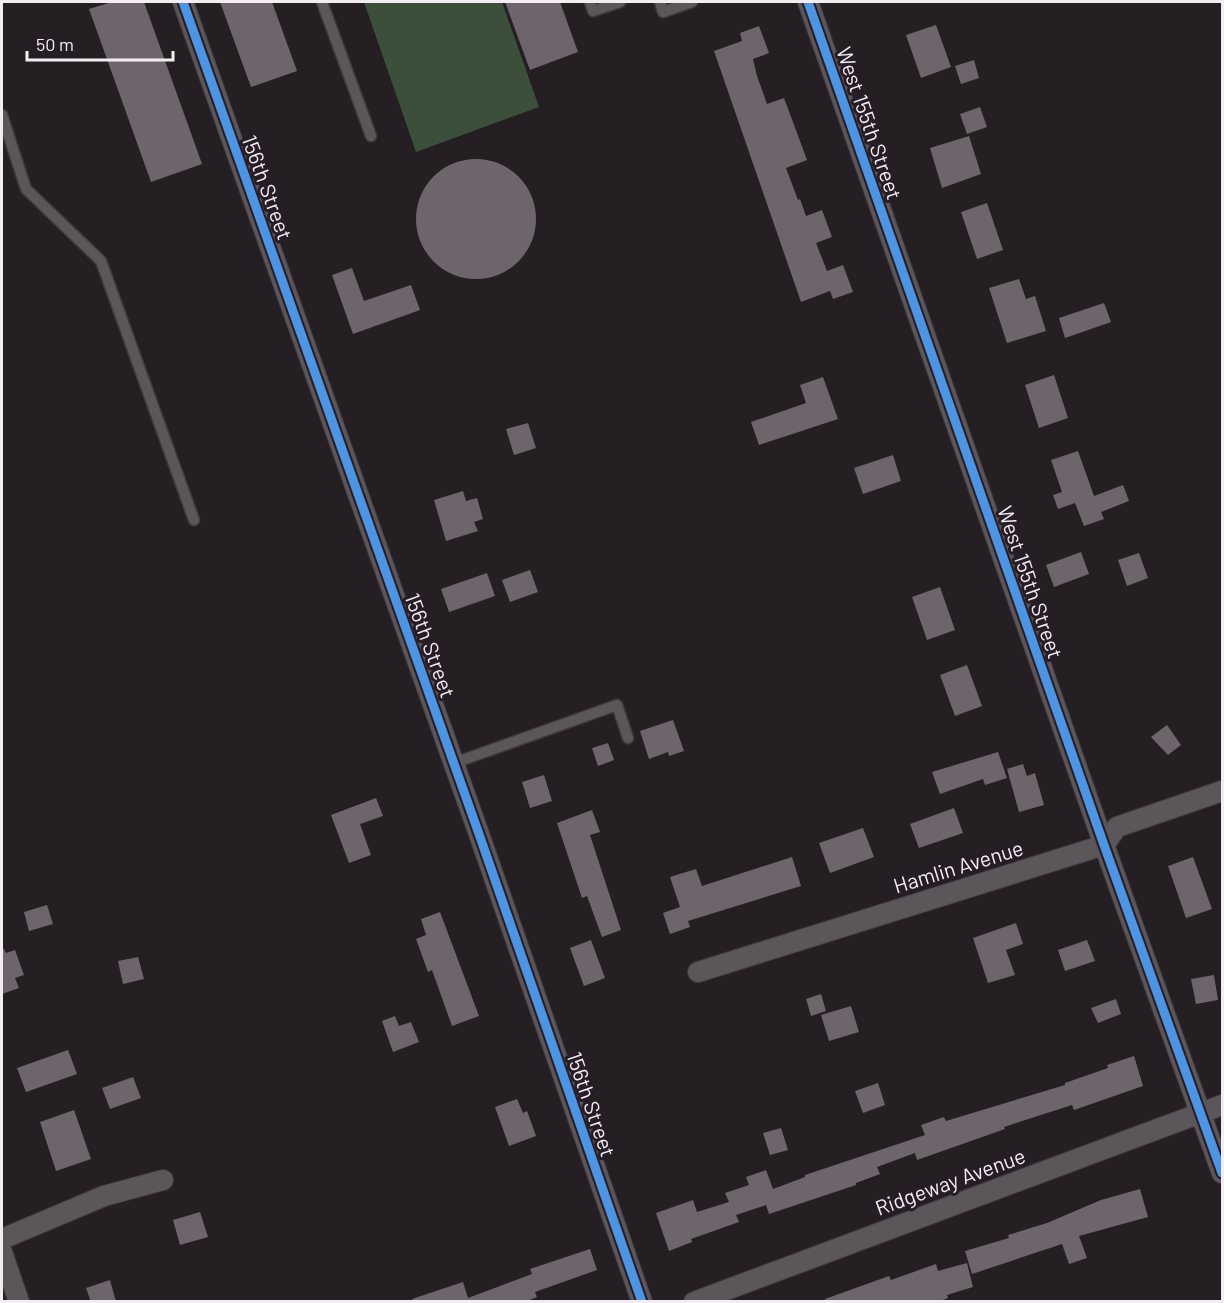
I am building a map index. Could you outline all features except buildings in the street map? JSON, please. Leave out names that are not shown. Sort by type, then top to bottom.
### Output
[{"type":"street","name":"156th Street","points":[[183,2],[454,763],[642,1302]]},
{"type":"street","name":"West 155th Street","points":[[808,2],[1104,845],[1222,1173]]},
{"type":"street","name":"Hamlin Avenue","points":[[698,972],[1104,845],[1117,827],[1222,791]]},
{"type":"street","name":"Ridgeway Avenue","points":[[694,1302],[1222,1105]]},
{"type":"street","points":[[2,1239],[104,1196],[163,1180]]},
{"type":"street","points":[[2,1252],[19,1302]]},
{"type":"lane","points":[[322,2],[371,136]]},
{"type":"lane","points":[[590,2],[593,11],[620,2]]},
{"type":"lane","points":[[660,2],[663,12],[692,2]]},
{"type":"lane","points":[[2,115],[26,189],[101,261],[194,520]]},
{"type":"lane","points":[[454,763],[617,705],[628,738]]},
{"type":"green space","points":[[364,2],[502,2],[539,107],[416,152]]},
{"type":"cycle path","points":[[183,2],[479,834],[642,1302]]},
{"type":"cycle path","points":[[808,2],[1104,845],[1222,1173]]}]
